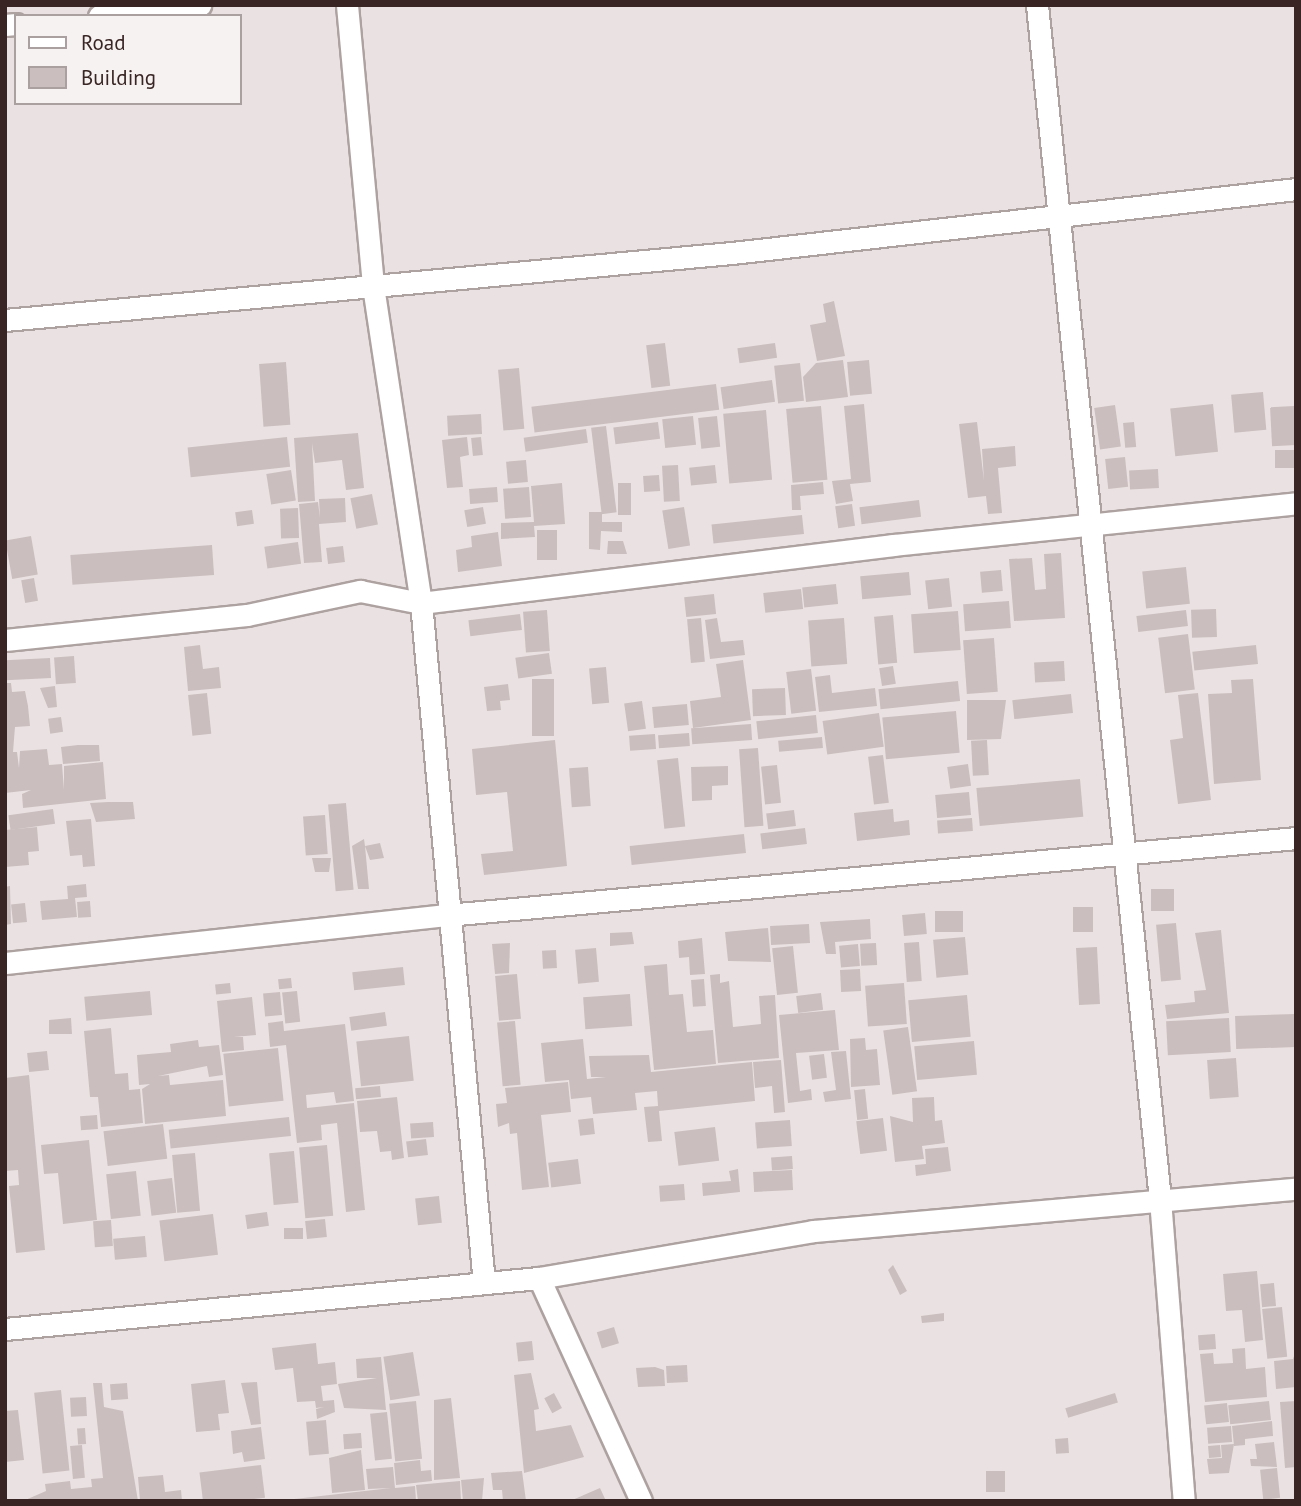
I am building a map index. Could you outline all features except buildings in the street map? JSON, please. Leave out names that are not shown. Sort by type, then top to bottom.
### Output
[{"type":"street","points":[[117,14],[200,5]]},
{"type":"street","points":[[347,5],[373,286],[421,603],[447,915],[484,1283]]},
{"type":"street","points":[[1037,5],[1160,1199],[1184,1501]]},
{"type":"street","points":[[5,320],[373,286],[1296,189]]},
{"type":"street","points":[[5,640],[247,615],[360,591],[421,603],[1092,523],[1296,503]]},
{"type":"street","points":[[5,963],[447,915],[1125,856],[1296,838]]},
{"type":"street","points":[[5,1329],[539,1278],[813,1231],[1296,1189]]},
{"type":"street","points":[[539,1278],[641,1501]]}]
